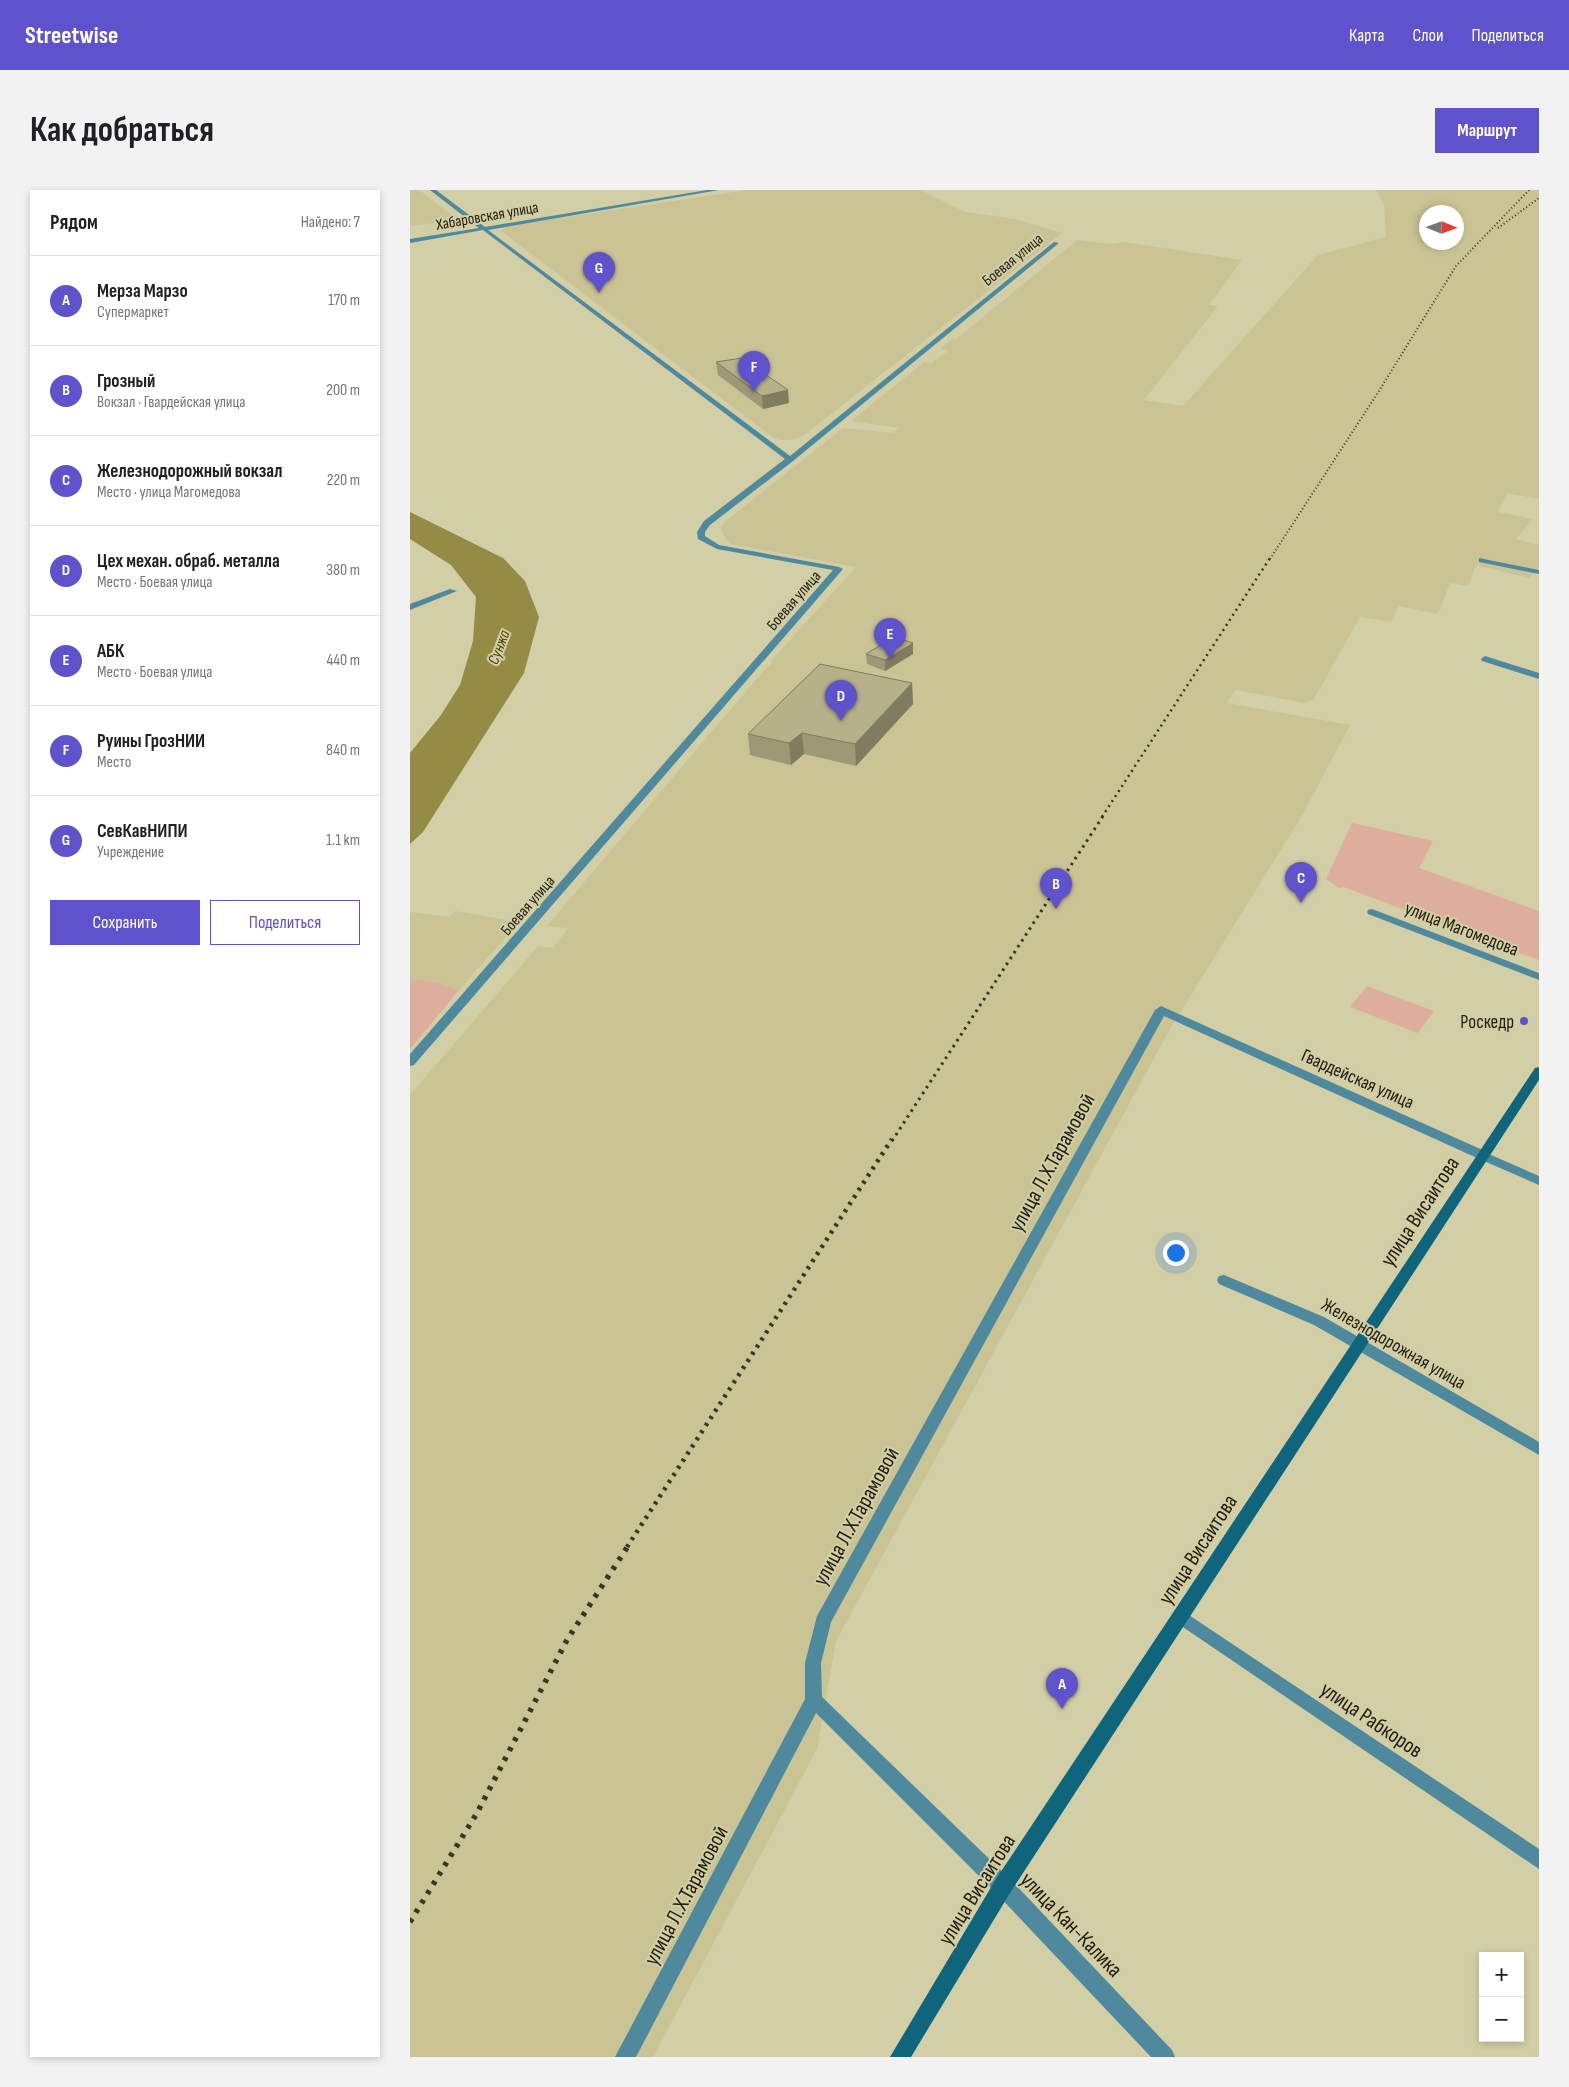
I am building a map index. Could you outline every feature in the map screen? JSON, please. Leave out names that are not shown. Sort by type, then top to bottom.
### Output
[{"type":"main road","name":"улица Висаитова","points":[[900,2057],[1003,1886],[1539,1071]]},
{"type":"street","points":[[433,190],[790,459]]},
{"type":"street","name":"Хабаровская улица","points":[[410,241],[716,190]]},
{"type":"street","name":"Боевая улица","points":[[410,1062],[839,570],[716,547],[701,537],[701,532],[707,522],[790,459],[1056,243]]},
{"type":"street","points":[[1482,560],[1539,572]]},
{"type":"street","points":[[410,607],[453,591]]},
{"type":"street","points":[[1485,659],[1539,676]]},
{"type":"street","name":"улица Магомедова","points":[[1372,912],[1539,977]]},
{"type":"street","name":"Гвардейская улица","points":[[1161,1010],[1539,1181]]},
{"type":"street","name":"улица Л.Х.Тарамовой","points":[[625,2057],[814,1700],[813,1663],[823,1621],[1161,1010]]},
{"type":"street","name":"Железнодорожная улица","points":[[1224,1280],[1319,1321],[1539,1449]]},
{"type":"street","name":"улица Рабкоров","points":[[1180,1616],[1539,1860]]},
{"type":"street","name":"улица Кан-Калика","points":[[814,1700],[1003,1886],[1165,2057]]},
{"type":"shaded area","points":[[410,190],[419,190],[458,220],[410,226]]},
{"type":"shaded area","points":[[747,190],[921,190],[965,212],[1015,219],[1062,233],[804,435],[791,440],[781,440],[774,438],[501,231],[508,226]]},
{"type":"shaded area","points":[[1376,190],[1539,190],[1539,499],[1507,493],[1498,512],[1533,519],[1516,539],[1539,545],[1539,568],[1529,578],[1476,565],[1468,586],[1450,583],[1438,614],[1399,606],[1391,622],[1360,617],[1314,699],[1305,703],[1236,690],[1227,703],[1350,725],[1303,814],[1170,1029],[836,1641],[817,1749],[653,2057],[410,2057],[410,1095],[538,946],[553,948],[568,928],[547,926],[764,670],[772,664],[770,662],[856,567],[730,544],[722,533],[721,526],[726,521],[843,428],[893,433],[899,428],[851,421],[924,362],[931,363],[948,351],[940,349],[952,339],[956,339],[1077,240],[1110,244],[1124,242],[1242,260],[1209,305],[1218,306],[1144,400],[1183,406],[1318,255],[1386,237],[1384,204]]},
{"type":"shaded area","points":[[1352,823],[1433,841],[1419,868],[1539,911],[1539,960],[1344,887],[1339,888],[1326,879]]},
{"type":"shaded area","points":[[455,911],[519,922],[459,990],[410,979],[410,912],[449,917]]},
{"type":"shaded area","points":[[410,979],[442,983],[444,986],[459,990],[410,1049]]},
{"type":"shaded area","points":[[1367,986],[1434,1011],[1418,1033],[1350,1007]]},
{"type":"water","name":"Сунжа","points":[[410,512],[503,558],[525,581],[539,617],[524,673],[423,832],[410,844],[410,753],[441,715],[460,685],[473,641],[476,597],[451,565],[410,539]]},
{"type":"building","points":[[742,358],[788,390],[762,396],[716,362]]},
{"type":"building","points":[[894,637],[913,643],[885,660],[866,654]]},
{"type":"building","points":[[820,664],[912,683],[855,744],[802,733],[789,743],[748,734]]},
{"type":"railway","points":[[1270,559],[1379,391],[1456,266],[1529,190]]},
{"type":"railway","points":[[1498,228],[1539,198]]},
{"type":"railway","points":[[1102,817],[1270,558]]},
{"type":"railway","points":[[892,1141],[1103,816]]},
{"type":"railway","points":[[627,1547],[892,1139]]},
{"type":"railway","points":[[410,1922],[477,1813],[567,1640],[628,1546]]},
{"type":"place","name":"СевКавНИПИ","points":[[599,293]]},
{"type":"place","name":"Руины ГрозНИИ","points":[[754,392]]},
{"type":"place","name":"АБК","points":[[890,659]]},
{"type":"place","name":"Цех механ. обраб. металла","points":[[841,721]]},
{"type":"place","name":"Железнодорожный вокзал","points":[[1301,903]]},
{"type":"place","name":"Грозный","points":[[1056,909]]},
{"type":"place","name":"Роскедр","points":[[1524,1021]]},
{"type":"place","name":"Мерза Марзо","points":[[1062,1709]]}]
